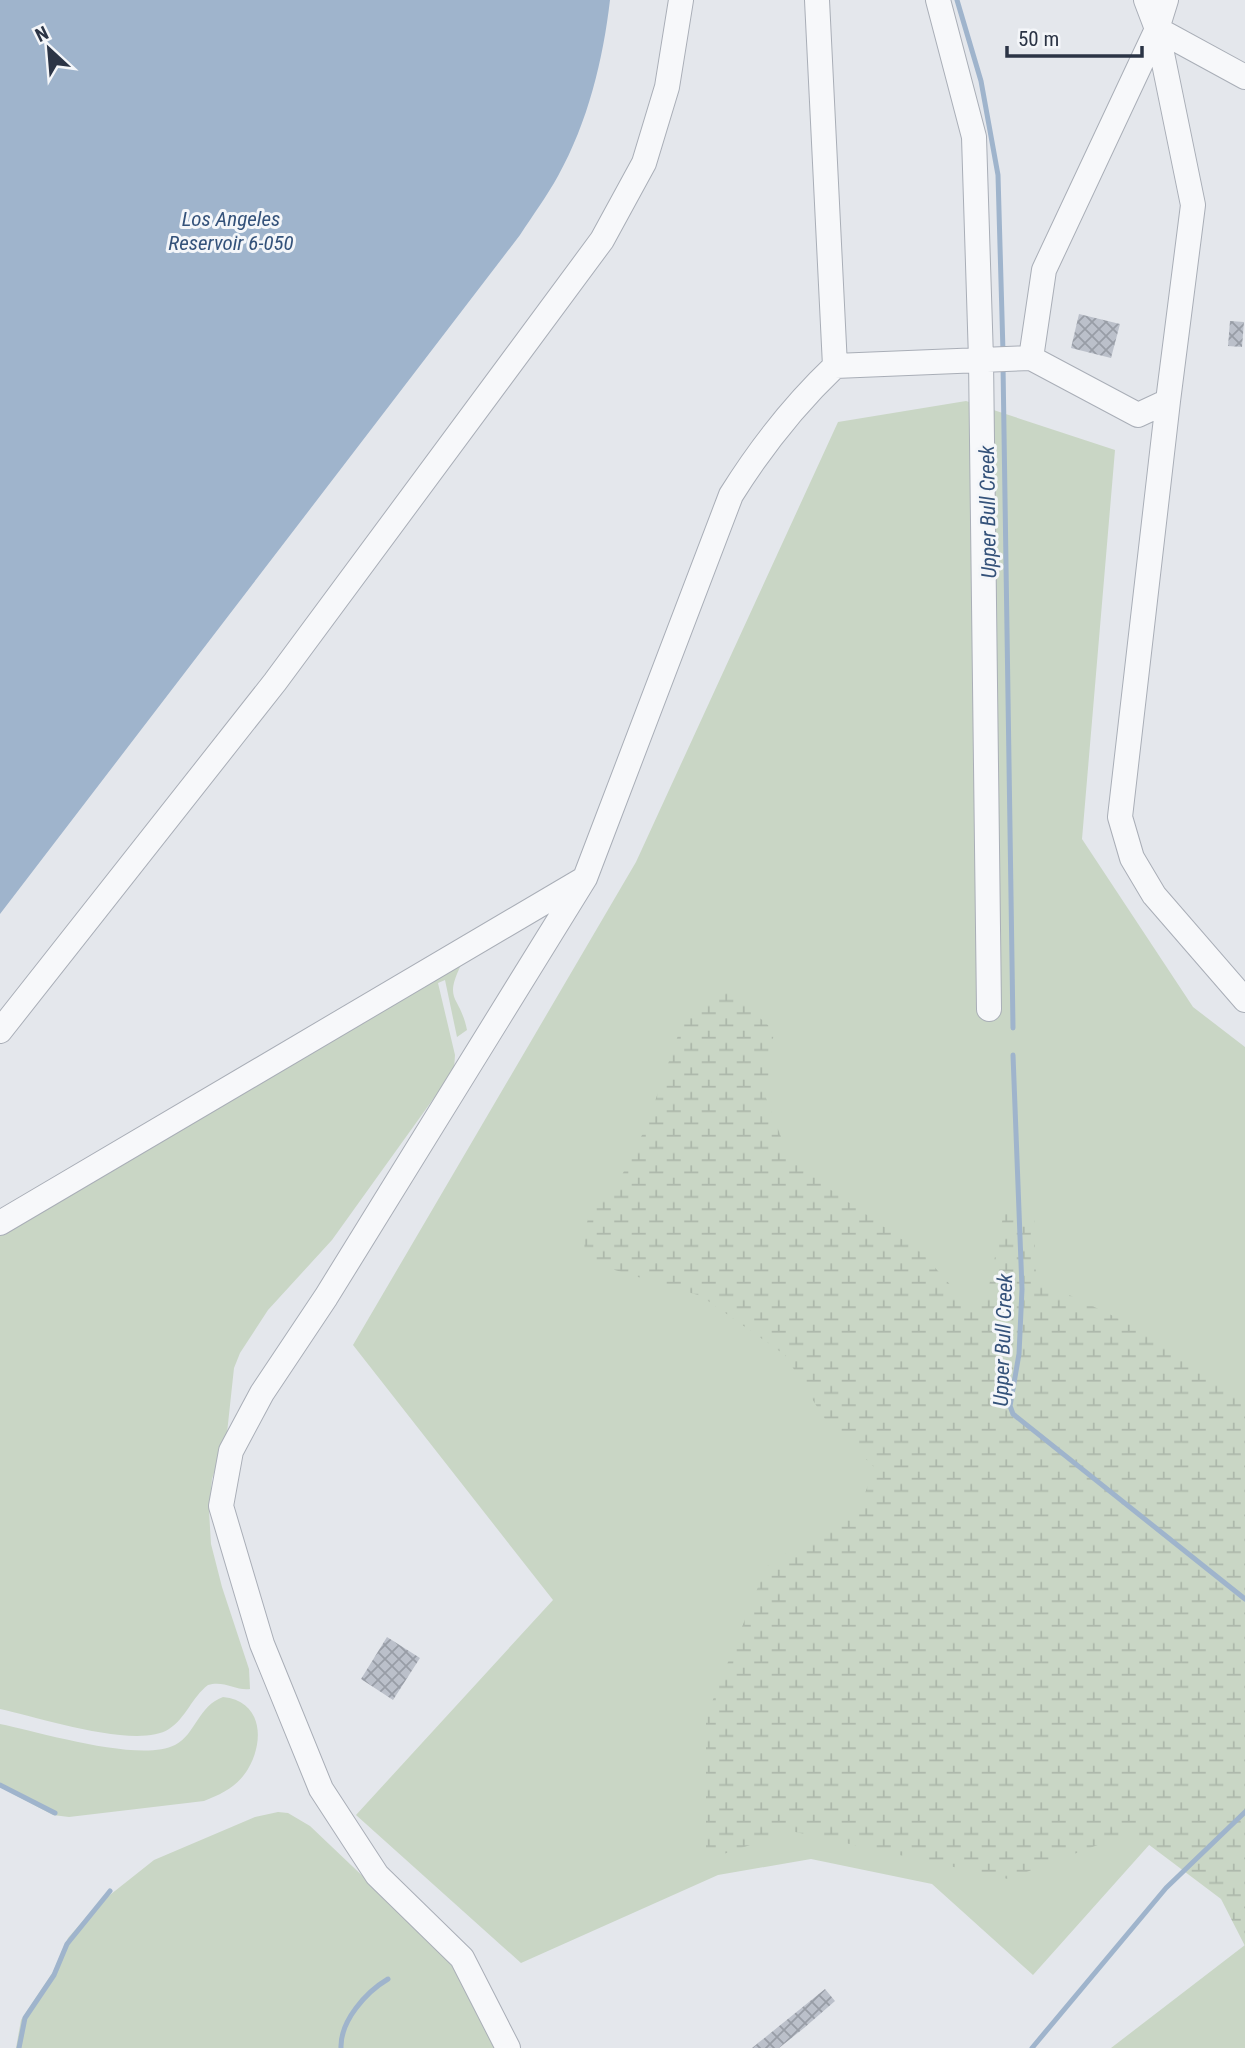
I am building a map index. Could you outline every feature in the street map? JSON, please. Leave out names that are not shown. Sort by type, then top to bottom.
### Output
[{"type":"lane","points":[[0,1031],[275,682],[602,240],[643,163],[667,87],[681,0]]},
{"type":"lane","points":[[817,0],[835,366]]},
{"type":"lane","points":[[938,0],[974,137],[1004,358],[989,1009]]},
{"type":"lane","points":[[1146,0],[1157,29],[1193,205],[1120,817],[1132,858],[1154,895],[1245,1000]]},
{"type":"lane","points":[[1004,358],[1157,29],[1166,0]]},
{"type":"lane","points":[[1157,29],[1226,70],[1245,77]]},
{"type":"lane","points":[[508,2048],[462,1958],[377,1875],[321,1789],[262,1644],[221,1506],[231,1451],[262,1393],[326,1297],[585,878],[731,495],[780,424],[835,366],[1004,358],[1138,415],[1168,401]]},
{"type":"lane","points":[[0,1223],[585,878]]},
{"type":"green space","points":[[966,401],[1115,450],[1082,839],[1193,1007],[1245,1047],[1245,1903],[1158,1835],[1033,1975],[932,1884],[811,1859],[718,1875],[521,1963],[356,1815],[553,1600],[353,1345],[636,862],[838,422]]},
{"type":"green space","points":[[461,965],[453,993],[467,1030],[457,1037],[445,980],[438,983],[455,1055],[454,1070],[332,1240],[268,1310],[240,1353],[234,1368],[227,1433],[212,1479],[209,1511],[211,1544],[249,1669],[250,1689],[208,1685],[169,1729],[134,1736],[87,1730],[0,1709],[0,1236]]},
{"type":"green space","points":[[723,987],[774,1030],[766,1098],[786,1150],[821,1183],[922,1253],[969,1306],[988,1291],[1004,1212],[1034,1212],[1036,1279],[1159,1338],[1245,1399],[1245,1946],[1221,1899],[1132,1832],[1008,1879],[791,1831],[706,1860],[706,1717],[766,1567],[861,1503],[875,1468],[824,1418],[785,1355],[701,1296],[585,1261],[584,1235],[592,1202],[616,1187],[646,1127],[683,1021]]},
{"type":"green space","points":[[223,1697],[236,1700],[253,1714],[258,1735],[257,1746],[248,1769],[239,1780],[204,1801],[69,1817],[53,1815],[0,1787],[0,1724],[89,1744],[159,1750],[182,1740],[202,1713]]},
{"type":"green space","points":[[278,1812],[288,1813],[310,1826],[433,1943],[457,1972],[494,2048],[16,2048],[21,2020],[53,1972],[68,1938],[96,1906],[154,1860],[255,1817]]},
{"type":"green space","points":[[1245,1945],[1245,2048],[1111,2048]]},
{"type":"water","name":"Los Angeles Reservoir 6-050","points":[[0,0],[610,0],[593,90],[578,134],[554,183],[520,235],[0,914]]},
{"type":"building","points":[[1079,314],[1120,324],[1111,358],[1071,348]]},
{"type":"building","points":[[1230,321],[1244,322],[1242,347],[1228,346]]},
{"type":"building","points":[[387,1637],[420,1658],[393,1700],[361,1679]]},
{"type":"building","points":[[825,1989],[835,2001],[804,2028],[779,2048],[752,2048]]},
{"type":"waterway","name":"Upper Bull Creek","points":[[957,0],[981,81],[998,175],[1003,352]]},
{"type":"waterway","name":"Upper Bull Creek","points":[[1003,365],[1013,1028]]},
{"type":"waterway","name":"Upper Bull Creek","points":[[1013,1055],[1022,1289],[1019,1354],[1010,1406],[1013,1414],[1245,1599]]},
{"type":"waterway","points":[[0,1785],[55,1813]]},
{"type":"waterway","points":[[1032,2048],[1166,1888],[1245,1812]]},
{"type":"waterway","points":[[19,2048],[25,2018],[54,1975],[67,1944],[110,1891]]},
{"type":"waterway","points":[[341,2048],[345,2028],[356,2008],[371,1991],[388,1979]]}]
